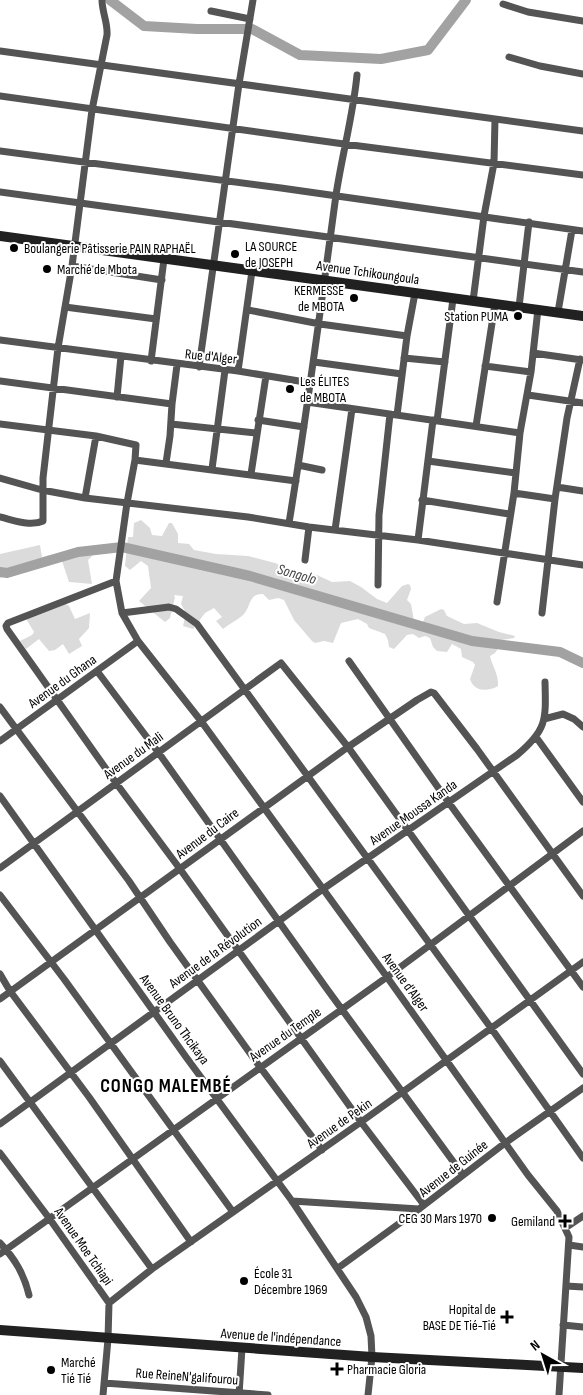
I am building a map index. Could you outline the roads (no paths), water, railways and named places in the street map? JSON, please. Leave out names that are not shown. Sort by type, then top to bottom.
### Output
[{"type":"street","points":[[0,517],[21,522],[42,522],[42,490],[58,348],[72,266],[92,110],[107,35],[108,25],[102,7],[102,0]]},
{"type":"street","points":[[199,367],[227,180],[239,84],[254,0]]},
{"type":"street","points":[[503,4],[528,12],[583,21]]},
{"type":"street","points":[[212,12],[250,18]]},
{"type":"street","points":[[0,51],[583,131]]},
{"type":"street","points":[[510,57],[540,66],[583,74]]},
{"type":"street","points":[[289,523],[320,324],[336,196],[357,75]]},
{"type":"street","points":[[0,96],[92,110],[583,175]]},
{"type":"street","points":[[473,301],[484,216],[494,163],[495,120]]},
{"type":"street","points":[[0,151],[227,180],[529,222],[572,230],[583,230]]},
{"type":"street","points":[[0,192],[583,272]]},
{"type":"street","points":[[519,307],[529,222]]},
{"type":"street","points":[[558,312],[572,230]]},
{"type":"street","name":"Avenue Tchikoungoula","points":[[0,236],[583,316]]},
{"type":"street","points":[[152,361],[164,259]]},
{"type":"street","points":[[72,266],[162,280]]},
{"type":"street","points":[[238,371],[252,271]]},
{"type":"street","points":[[378,586],[379,515],[415,292]]},
{"type":"street","points":[[418,540],[422,500],[454,299]]},
{"type":"street","points":[[476,426],[495,304]]},
{"type":"street","points":[[65,308],[156,319]]},
{"type":"street","points":[[497,602],[509,514],[514,494],[520,432],[528,395],[538,309]]},
{"type":"street","points":[[248,310],[320,324],[407,336]]},
{"type":"street","points":[[0,340],[177,364]]},
{"type":"street","points":[[533,353],[581,360],[567,418],[555,499],[542,613]]},
{"type":"street","points":[[117,398],[121,356]]},
{"type":"street","points":[[404,358],[445,362]]},
{"type":"street","points":[[314,362],[402,374]]},
{"type":"street","name":"Rue d'Alger","points":[[166,463],[177,364],[238,371],[311,383]]},
{"type":"street","points":[[485,366],[531,372]]},
{"type":"street","points":[[212,469],[224,370]]},
{"type":"street","points":[[251,474],[266,376]]},
{"type":"street","points":[[0,381],[172,404]]},
{"type":"street","points":[[528,395],[583,403]]},
{"type":"street","points":[[308,402],[520,432]]},
{"type":"street","points":[[335,530],[352,409]]},
{"type":"street","points":[[258,420],[304,427]]},
{"type":"street","points":[[0,424],[96,436],[136,445],[116,581],[122,613],[138,640]]},
{"type":"street","points":[[171,424],[256,433]]},
{"type":"street","points":[[86,498],[96,436]]},
{"type":"street","points":[[135,460],[296,481]]},
{"type":"street","points":[[428,461],[516,473]]},
{"type":"street","points":[[298,465],[322,470]]},
{"type":"street","points":[[0,478],[42,490],[86,498],[248,516],[310,527],[418,540],[583,565]]},
{"type":"street","points":[[557,487],[583,491]]},
{"type":"street","points":[[514,494],[555,499]]},
{"type":"street","points":[[422,500],[509,514]]},
{"type":"street","points":[[305,560],[310,527]]},
{"type":"street","points":[[116,581],[6,624],[9,632],[422,1207]]},
{"type":"street","points":[[122,613],[169,607],[176,608],[196,624],[308,775],[583,1158]]},
{"type":"street","name":"Avenue du Ghana","points":[[0,741],[138,640]]},
{"type":"street","name":"Avenue d'Alger","points":[[138,640],[201,721],[387,976],[505,1143],[557,1211],[569,1237],[559,1395]]},
{"type":"street","points":[[349,661],[449,803],[583,987]]},
{"type":"street","name":"Avenue du Mali","points":[[0,868],[281,663],[348,747]]},
{"type":"street","points":[[97,671],[158,752],[463,1175]]},
{"type":"street","points":[[545,682],[544,719],[541,730],[536,738],[583,802]]},
{"type":"street","name":"Avenue du Caire","points":[[0,998],[308,775],[389,718],[431,692],[440,700],[493,772]]},
{"type":"street","points":[[0,707],[130,882],[260,1067],[322,1150]]},
{"type":"street","points":[[544,719],[563,714],[574,719],[583,727]]},
{"type":"street","name":"Avenue Moussa Kanda","points":[[323,889],[517,755],[536,738]]},
{"type":"street","points":[[348,747],[583,1074]]},
{"type":"street","points":[[493,772],[583,896]]},
{"type":"street","name":"Avenue Bruno Thcikaya","points":[[0,796],[292,1201],[356,1297],[366,1317],[371,1336],[372,1358],[368,1395]]},
{"type":"street","name":"Avenue du Temple","points":[[3,1252],[342,1009],[583,831]]},
{"type":"street","name":"Avenue de la Révolution","points":[[0,1124],[323,889]]},
{"type":"street","points":[[0,895],[111,1043],[233,1212]]},
{"type":"street","name":"Avenue de Pekin","points":[[109,1303],[277,1180],[322,1150],[583,962]]},
{"type":"street","points":[[0,974],[10,991],[133,1158],[191,1242]]},
{"type":"street","points":[[0,1061],[152,1270]]},
{"type":"street","name":"Avenue de Guinée","points":[[338,1268],[422,1207],[505,1143],[583,1088]]},
{"type":"street","name":"Avenue Moe Tchiapi","points":[[0,1154],[49,1218],[109,1303],[103,1395]]},
{"type":"street","points":[[292,1201],[422,1207]]},
{"type":"street","points":[[565,1228],[583,1216]]},
{"type":"street","points":[[0,1243],[3,1252],[22,1272],[29,1295]]},
{"type":"street","points":[[569,1245],[583,1246]]},
{"type":"street","points":[[566,1286],[583,1287]]},
{"type":"street","points":[[563,1325],[583,1326]]},
{"type":"street","name":"Avenue de l'indépendance","points":[[0,1330],[372,1358],[560,1367]]},
{"type":"street","points":[[239,1394],[242,1348]]},
{"type":"street","points":[[560,1367],[583,1368]]},
{"type":"street","name":"Rue ReineN'galifourou","points":[[104,1383],[268,1395]]},
{"type":"waterway","points":[[110,0],[144,26],[197,29],[252,29],[300,55],[381,59],[428,50],[466,0]]},
{"type":"waterway","name":"Songolo","points":[[0,572],[7,573],[78,552],[122,547],[250,576],[472,641],[560,652],[583,663]]},
{"type":"place","name":"Boulangerie Pâtisserie PAIN RAPHAËL","points":[[14,248]]},
{"type":"place","name":"LA SOURCE de JOSEPH","points":[[235,254]]},
{"type":"place","name":"Marché de Mbota","points":[[47,269]]},
{"type":"place","name":"KERMESSE de MBOTA","points":[[354,298]]},
{"type":"place","name":"Station PUMA","points":[[518,316]]},
{"type":"place","name":"Les ÉLITES de MBOTA","points":[[290,389]]},
{"type":"place","name":"CEG 30 Mars 1970","points":[[492,1218]]},
{"type":"place","name":"Gemiland","points":[[565,1221]]},
{"type":"place","name":"École 31 Décembre 1969","points":[[244,1281]]},
{"type":"place","name":"Hopital de BASE DE Tié-Tié","points":[[507,1317]]},
{"type":"place","name":"Pharmacie Gloria","points":[[337,1369]]},
{"type":"place","name":"Marché Tié Tié","points":[[51,1370]]},
{"type":"district","name":"CONGO MALEMBÉ","points":[[166,1085]]}]
